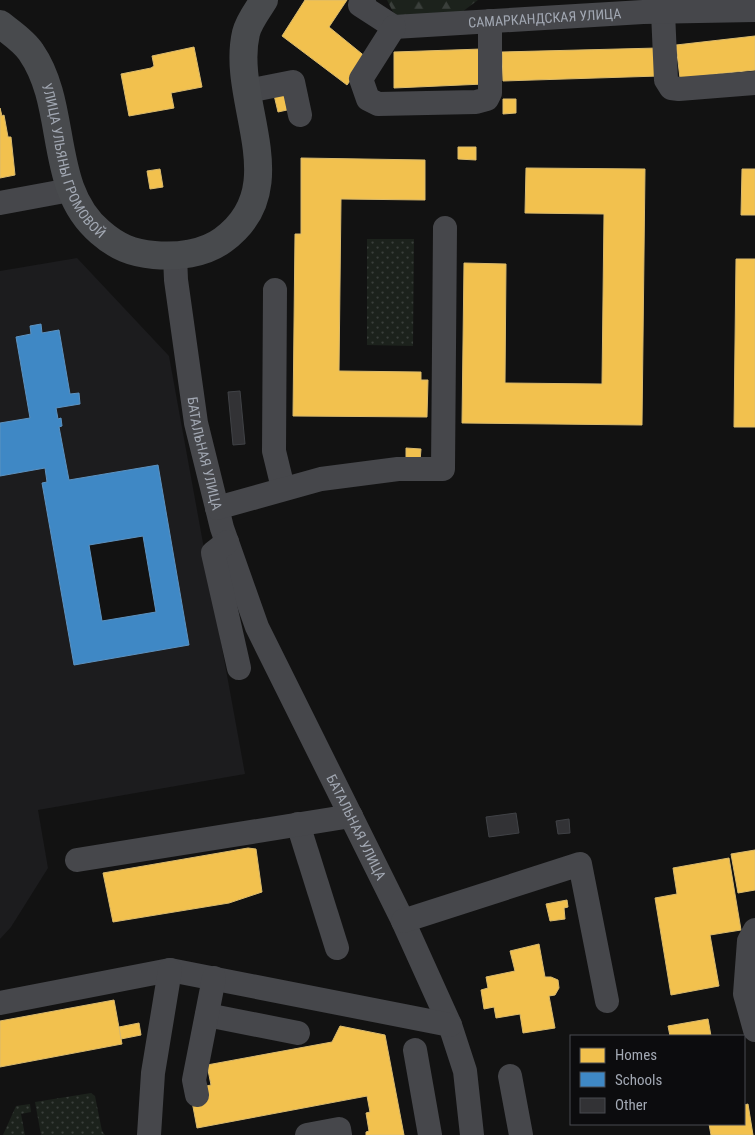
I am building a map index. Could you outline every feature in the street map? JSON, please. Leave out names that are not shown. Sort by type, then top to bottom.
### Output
[{"type":"main road","points":[[175,256],[200,252],[223,240],[248,214],[257,188],[260,160],[243,64],[246,32],[264,0]]},
{"type":"main road","name":"УЛИЦА УЛЬЯНЫ ГРОМОВОЙ","points":[[0,24],[30,50],[35,59],[50,94],[70,190],[78,208],[89,223],[118,246],[140,254],[175,256]]},
{"type":"street","points":[[364,0],[360,5],[394,27],[362,79],[368,99],[378,104],[476,102],[487,99],[490,93],[490,21]]},
{"type":"street","name":"САМАРКАНДСКАЯ УЛИЦА","points":[[394,27],[750,7]]},
{"type":"street","points":[[663,12],[666,80],[671,88],[755,83]]},
{"type":"street","points":[[248,91],[293,82],[300,115]]},
{"type":"street","points":[[0,202],[70,190]]},
{"type":"street","points":[[217,508],[321,478],[398,469],[443,469],[446,228]]},
{"type":"street","name":"БАТАЛЬНАЯ УЛИЦА","points":[[175,256],[176,280],[196,423],[227,542],[256,627],[403,921],[450,1025],[464,1071],[472,1135]]},
{"type":"street","points":[[275,290],[274,451],[283,488]]},
{"type":"street","points":[[227,542],[213,553],[239,668]]},
{"type":"street","points":[[77,860],[351,816]]},
{"type":"street","points":[[298,824],[337,948]]},
{"type":"street","points":[[403,921],[580,864],[607,1001]]},
{"type":"street","points":[[755,930],[749,941],[745,994],[755,1030]]},
{"type":"street","points":[[0,1003],[170,970],[450,1025]]},
{"type":"street","points":[[149,1135],[153,1073],[170,970]]},
{"type":"street","points":[[197,1095],[194,1080],[214,978]]},
{"type":"street","points":[[207,1015],[298,1033]]},
{"type":"street","points":[[415,1050],[430,1135]]},
{"type":"street","points":[[510,1076],[520,1135]]},
{"type":"street","points":[[307,1135],[339,1129],[340,1135]]},
{"type":"shaded area","points":[[77,258],[169,356],[245,774],[38,810],[48,868],[11,927],[0,939],[0,476],[45,468],[47,482],[42,483],[74,665],[189,645],[157,465],[69,480],[59,427],[62,426],[61,419],[58,419],[56,408],[80,403],[78,393],[70,394],[59,330],[42,333],[40,324],[30,326],[31,334],[16,337],[30,418],[0,423],[0,271]]},
{"type":"green space","points":[[387,0],[478,0],[458,15],[395,16]]},
{"type":"green space","points":[[367,239],[414,239],[413,346],[367,345]]},
{"type":"green space","points":[[91,1093],[95,1096],[102,1131],[105,1135],[41,1135],[35,1102]]},
{"type":"green space","points":[[30,1104],[31,1112],[21,1114],[25,1135],[3,1135],[16,1106]]},
{"type":"building: Homes","points":[[305,0],[347,0],[329,27],[367,58],[347,85],[282,36]]},
{"type":"building: Homes","points":[[755,36],[755,70],[680,78],[676,45]]},
{"type":"building: Homes","points":[[194,47],[202,87],[171,93],[174,108],[129,116],[121,74],[151,68],[154,66],[152,56]]},
{"type":"building: Homes","points":[[658,48],[659,76],[503,81],[502,52]]},
{"type":"building: Homes","points":[[482,49],[484,84],[394,88],[394,52]]},
{"type":"building: Homes","points":[[284,93],[287,110],[278,112],[274,95]]},
{"type":"building: Homes","points":[[503,99],[516,99],[516,113],[503,114]]},
{"type":"building: Homes","points":[[0,108],[2,116],[4,115],[8,137],[11,137],[15,175],[0,178]]},
{"type":"building: Homes","points":[[458,147],[476,147],[476,160],[458,159]]},
{"type":"building: Homes","points":[[301,158],[425,160],[425,200],[341,199],[339,371],[421,372],[421,380],[428,380],[427,417],[293,416],[295,234],[301,234]]},
{"type":"building: Homes","points":[[526,168],[645,169],[642,425],[462,423],[464,263],[506,264],[505,383],[602,384],[604,214],[525,213]]},
{"type":"building: Homes","points":[[160,169],[163,187],[150,189],[147,171]]},
{"type":"building: Homes","points":[[742,169],[755,169],[755,215],[741,215]]},
{"type":"building: Homes","points":[[736,259],[755,259],[755,427],[734,427]]},
{"type":"building: Homes","points":[[406,448],[421,449],[420,461],[406,461]]},
{"type":"building: Homes","points":[[248,848],[256,849],[262,892],[229,903],[113,922],[103,873]]},
{"type":"building: Homes","points":[[755,850],[755,890],[738,893],[731,854]]},
{"type":"building: Homes","points":[[729,858],[741,930],[710,935],[719,986],[671,995],[655,898],[677,894],[673,868]]},
{"type":"building: Homes","points":[[567,900],[568,907],[564,908],[565,919],[550,921],[546,904]]},
{"type":"building: Homes","points":[[539,944],[545,977],[558,980],[559,988],[555,995],[549,996],[555,1028],[523,1033],[520,1014],[496,1018],[494,1007],[484,1009],[481,990],[488,988],[486,977],[515,971],[510,951]]},
{"type":"building: Homes","points":[[114,1000],[122,1044],[0,1067],[0,1021]]},
{"type":"building: Homes","points":[[708,1019],[711,1035],[670,1035],[668,1026]]},
{"type":"building: Homes","points":[[139,1023],[141,1035],[121,1039],[119,1027]]},
{"type":"building: Homes","points":[[340,1026],[385,1035],[404,1135],[366,1135],[366,1132],[369,1131],[366,1113],[370,1112],[367,1096],[197,1128],[191,1096],[202,1087],[211,1085],[207,1065],[332,1042]]},
{"type":"building: Homes","points":[[748,1104],[753,1135],[711,1135],[709,1125],[745,1125],[745,1105]]},
{"type":"building: Schools","points":[[41,324],[42,333],[59,330],[70,394],[79,393],[80,404],[56,408],[58,419],[61,418],[62,426],[59,427],[69,480],[158,465],[189,645],[74,665],[42,483],[47,482],[45,468],[0,476],[0,423],[30,418],[16,337],[31,334],[30,326]],"holes":[[[143,536],[156,612],[102,621],[89,545]]]},
{"type":"building: Other","points":[[240,391],[245,444],[233,445],[228,392]]},
{"type":"building: Other","points":[[516,813],[519,833],[489,837],[486,817]]},
{"type":"building: Other","points":[[569,819],[570,833],[558,834],[556,821]]}]
